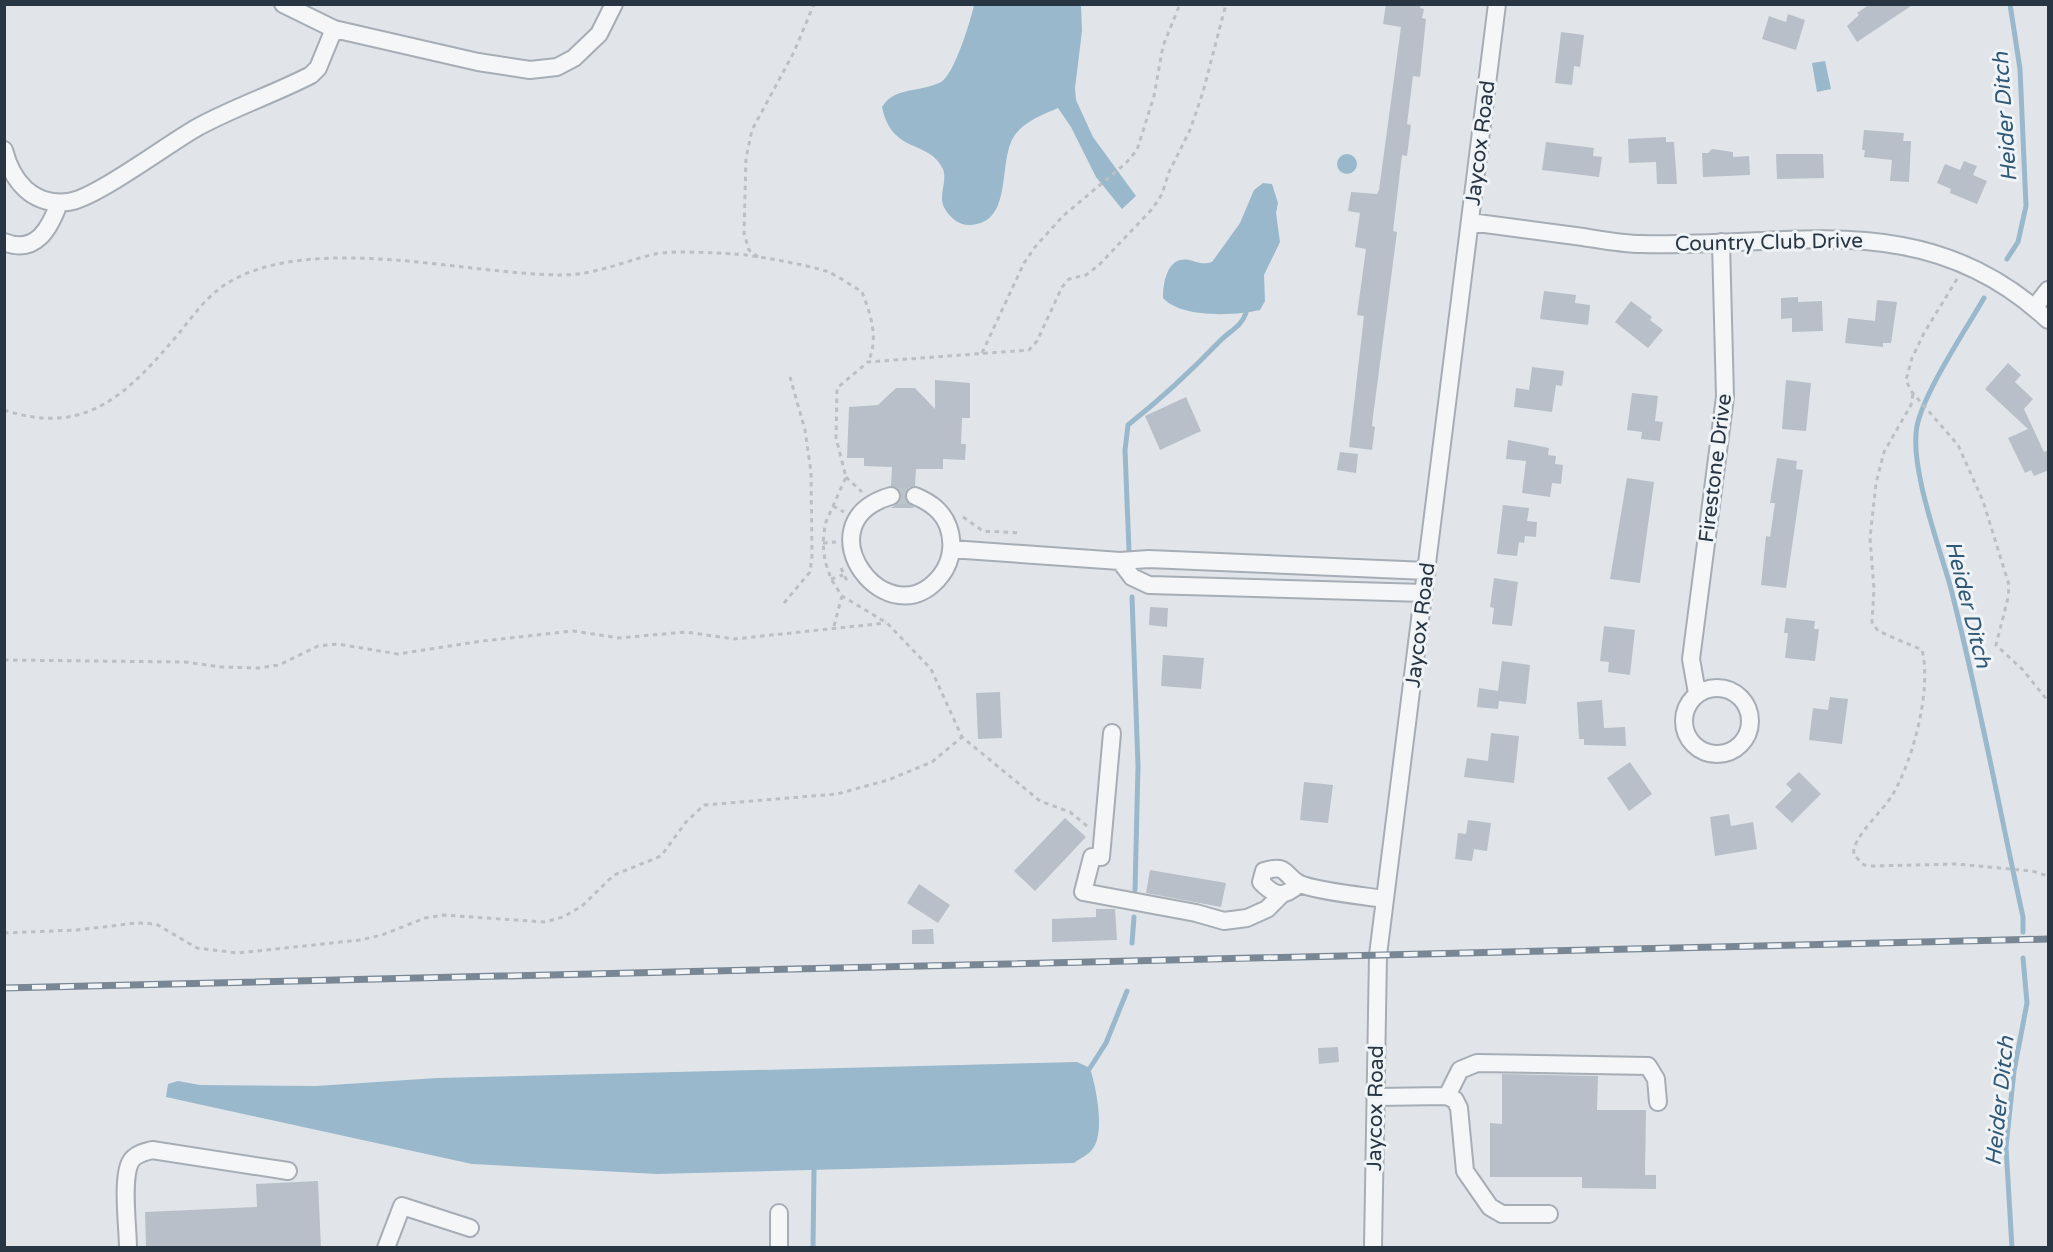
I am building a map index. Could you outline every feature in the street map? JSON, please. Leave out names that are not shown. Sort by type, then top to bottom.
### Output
[{"type":"street","points":[[283,4],[334,29],[478,62],[530,70],[557,67],[574,58],[599,33],[614,4]]},
{"type":"street","name":"Jaycox Road","points":[[1373,1248],[1378,955],[1497,4]]},
{"type":"street","points":[[4,150],[9,180],[36,196],[59,203],[85,197],[197,127],[311,75],[318,68],[334,29]]},
{"type":"street","points":[[4,242],[15,246],[41,238],[48,231],[59,203]]},
{"type":"street","name":"Country Club Drive","points":[[1470,222],[1640,244],[1868,240],[1919,248],[1964,263],[1985,273],[2035,307],[2049,320]]},
{"type":"street","name":"Firestone Drive","points":[[1697,693],[1691,659],[1725,397],[1721,242]]},
{"type":"street","points":[[2035,307],[2049,290]]},
{"type":"street","points":[[891,496],[866,509],[853,533],[852,548],[855,562],[869,582],[881,590],[896,594],[920,590],[933,583],[943,572],[951,549],[950,531],[942,515],[932,505],[915,496]]},
{"type":"street","points":[[951,549],[1120,561],[1149,559],[1427,571]]},
{"type":"street","points":[[1120,561],[1132,577],[1149,585],[1424,593]]},
{"type":"street","points":[[1710,688],[1724,688],[1737,694],[1746,705],[1750,725],[1741,744],[1730,752],[1716,755],[1702,752],[1691,743],[1683,726],[1685,708],[1697,693],[1710,688]]},
{"type":"street","points":[[1112,733],[1101,857],[1092,857],[1083,892],[1196,913],[1224,921],[1267,909],[1281,895]]},
{"type":"street","points":[[1299,884],[1288,894],[1281,895],[1272,894],[1261,882],[1264,871],[1274,868],[1289,872],[1299,884],[1384,899]]},
{"type":"street","points":[[1447,1096],[1460,1070],[1477,1063],[1648,1066],[1656,1079],[1658,1102]]},
{"type":"street","points":[[1375,1097],[1447,1096],[1455,1100],[1459,1108],[1465,1171],[1490,1207],[1502,1214],[1549,1214]]},
{"type":"street","points":[[128,1248],[127,1173],[131,1161],[142,1152],[152,1150],[288,1171]]},
{"type":"street","points":[[386,1248],[402,1206],[470,1228]]},
{"type":"street","points":[[779,1248],[780,1213]]},
{"type":"path","points":[[760,259],[749,250],[744,233],[746,158],[752,130],[794,52],[814,4]]},
{"type":"path","points":[[982,353],[1024,263],[1063,216],[1126,164],[1137,150],[1146,125],[1163,46],[1180,4]]},
{"type":"path","points":[[868,362],[1029,350],[1037,340],[1062,287],[1070,279],[1086,275],[1099,265],[1153,208],[1190,130],[1203,92],[1226,4]]},
{"type":"path","points":[[4,411],[26,418],[53,420],[100,409],[129,388],[204,302],[232,280],[270,264],[344,258],[560,274],[609,270],[657,254],[735,254],[826,271],[862,292],[872,318],[874,350],[868,362],[837,388],[836,438],[846,477],[862,492]]},
{"type":"path","points":[[1964,263],[1912,358],[1906,380],[1913,394],[1958,445],[1983,501],[2009,585],[1996,645],[2023,670],[2049,701]]},
{"type":"path","points":[[784,603],[810,572],[812,556],[811,472],[806,430],[790,377]]},
{"type":"path","points":[[1913,394],[1911,405],[1884,452],[1873,502],[1870,538],[1874,589],[1872,622],[1878,631],[1922,651],[1925,660],[1922,704],[1911,751],[1893,795],[1853,849],[1859,861],[1873,866],[1942,864],[2032,871],[2049,876]]},
{"type":"path","points":[[846,477],[825,524],[823,543],[825,561],[831,579],[842,596],[887,623],[931,669],[962,737],[1040,801],[1070,812],[1087,826],[1091,836]]},
{"type":"path","points":[[833,506],[845,513]]},
{"type":"path","points":[[960,515],[983,531],[1020,533]]},
{"type":"path","points":[[823,543],[836,542]]},
{"type":"path","points":[[831,579],[843,575]]},
{"type":"path","points":[[833,627],[842,596]]},
{"type":"path","points":[[4,660],[185,662],[258,668],[279,665],[318,646],[338,644],[398,654],[482,641],[573,631],[618,638],[686,632],[734,639],[887,623]]},
{"type":"path","points":[[4,933],[156,924],[197,948],[238,953],[360,940],[382,935],[425,918],[443,915],[545,922],[563,917],[582,906],[614,875],[661,856],[686,822],[704,805],[837,794],[888,780],[932,762],[962,737]]},
{"type":"water","points":[[974,5],[1081,5],[1082,31],[1075,88],[1076,100],[1093,137],[1136,196],[1122,209],[1096,177],[1071,127],[1058,108],[1027,123],[1013,138],[999,203],[993,214],[984,222],[967,225],[956,221],[947,212],[942,199],[943,169],[929,153],[902,140],[894,133],[882,107],[894,96],[933,85],[946,77],[961,46]]},
{"type":"water","points":[[1825,61],[1831,89],[1817,92],[1812,63]]},
{"type":"water","points":[[1347,154],[1354,157],[1357,164],[1354,171],[1347,174],[1340,171],[1337,164],[1340,157]]},
{"type":"water","points":[[1263,183],[1272,184],[1278,203],[1276,213],[1280,242],[1264,275],[1265,301],[1260,310],[1208,314],[1171,305],[1163,298],[1165,278],[1171,266],[1182,260],[1212,262],[1240,223],[1254,190]]},
{"type":"water","points":[[1077,1062],[1090,1068],[1097,1099],[1099,1124],[1095,1145],[1074,1163],[657,1174],[472,1164],[166,1097],[168,1084],[178,1081],[200,1085],[316,1086],[437,1078]]},
{"type":"building","points":[[1386,4],[1421,4],[1420,8],[1424,9],[1422,18],[1426,19],[1420,77],[1413,76],[1407,124],[1411,125],[1407,156],[1402,155],[1393,231],[1397,232],[1373,417],[1372,426],[1375,427],[1372,450],[1349,447],[1364,316],[1357,315],[1366,249],[1355,247],[1360,213],[1348,211],[1351,192],[1377,194],[1379,190],[1401,27],[1383,24]]},
{"type":"building","points":[[1870,4],[1914,4],[1857,42],[1847,26],[1859,15],[1857,13]]},
{"type":"building","points":[[1788,14],[1805,20],[1796,50],[1762,39],[1769,16],[1786,22]]},
{"type":"building","points":[[1561,32],[1584,35],[1580,67],[1574,66],[1572,85],[1555,83]]},
{"type":"building","points":[[1864,130],[1904,133],[1903,141],[1911,141],[1909,182],[1890,181],[1892,160],[1864,157],[1865,150],[1862,150]]},
{"type":"building","points":[[1666,137],[1666,142],[1674,142],[1677,184],[1657,184],[1656,162],[1629,163],[1628,139]]},
{"type":"building","points":[[1546,142],[1594,148],[1593,156],[1602,157],[1599,177],[1542,170]]},
{"type":"building","points":[[1712,149],[1733,152],[1733,157],[1749,156],[1750,175],[1703,177],[1702,153],[1708,153]]},
{"type":"building","points":[[1776,154],[1823,154],[1824,178],[1777,179]]},
{"type":"building","points":[[1964,161],[1977,166],[1973,175],[1987,181],[1977,204],[1950,193],[1951,189],[1937,183],[1945,164],[1960,170]]},
{"type":"building","points":[[1544,291],[1576,295],[1575,303],[1590,305],[1588,325],[1540,319]]},
{"type":"building","points":[[1798,297],[1798,302],[1822,301],[1823,331],[1792,332],[1792,318],[1781,319],[1781,298]]},
{"type":"building","points":[[1877,300],[1897,302],[1891,343],[1883,343],[1883,347],[1845,343],[1848,318],[1875,321]]},
{"type":"building","points":[[1631,301],[1652,317],[1650,320],[1663,330],[1648,348],[1615,322]]},
{"type":"building","points":[[2008,363],[2021,375],[2015,382],[2033,399],[2024,409],[2044,452],[2049,450],[2049,470],[2034,476],[2031,470],[2025,473],[2008,438],[2028,429],[1985,389]]},
{"type":"building","points":[[1532,367],[1564,371],[1562,386],[1556,385],[1552,412],[1514,407],[1516,388],[1529,390]]},
{"type":"building","points":[[935,380],[970,383],[970,418],[962,418],[961,444],[966,444],[965,460],[943,459],[943,469],[916,469],[915,486],[908,488],[905,496],[914,508],[891,508],[899,502],[901,496],[897,488],[891,486],[892,467],[864,466],[864,458],[847,458],[849,407],[878,405],[896,388],[915,388],[935,409]]},
{"type":"building","points":[[1786,380],[1811,383],[1806,431],[1782,429]]},
{"type":"building","points":[[1632,393],[1658,396],[1655,421],[1663,422],[1660,441],[1641,439],[1642,432],[1627,430]]},
{"type":"building","points":[[1186,397],[1201,431],[1160,450],[1145,416]]},
{"type":"building","points":[[1508,440],[1549,448],[1548,455],[1556,456],[1555,464],[1563,465],[1561,484],[1552,483],[1550,497],[1522,493],[1526,461],[1506,459]]},
{"type":"building","points":[[1340,452],[1358,454],[1356,473],[1337,470]]},
{"type":"building","points":[[1777,458],[1797,461],[1796,469],[1803,470],[1786,588],[1761,585],[1766,536],[1770,537],[1775,503],[1770,503]]},
{"type":"building","points":[[1627,478],[1654,482],[1640,583],[1610,579]]},
{"type":"building","points":[[1503,505],[1529,508],[1527,521],[1537,522],[1536,537],[1525,536],[1524,543],[1519,542],[1517,556],[1497,554]]},
{"type":"building","points":[[1494,578],[1518,582],[1512,626],[1492,624],[1494,608],[1490,607]]},
{"type":"building","points":[[1150,607],[1168,608],[1167,627],[1149,625]]},
{"type":"building","points":[[1786,618],[1815,621],[1814,629],[1819,629],[1815,661],[1785,658],[1788,633],[1784,633]]},
{"type":"building","points":[[1604,626],[1635,630],[1630,675],[1608,672],[1609,662],[1600,661]]},
{"type":"building","points":[[1163,655],[1204,658],[1201,689],[1161,686]]},
{"type":"building","points":[[1502,661],[1530,665],[1526,704],[1499,701],[1498,709],[1477,707],[1479,688],[1498,691]]},
{"type":"building","points":[[1000,692],[1002,738],[978,739],[976,693]]},
{"type":"building","points":[[1830,697],[1848,699],[1842,744],[1809,740],[1813,708],[1828,710]]},
{"type":"building","points":[[1602,700],[1604,728],[1625,727],[1626,746],[1584,745],[1584,739],[1579,739],[1577,702]]},
{"type":"building","points":[[1491,733],[1519,736],[1514,783],[1464,777],[1467,758],[1488,761]]},
{"type":"building","points":[[1630,762],[1652,794],[1629,811],[1607,778]]},
{"type":"building","points":[[1799,772],[1821,794],[1792,823],[1775,807],[1792,790],[1786,784]]},
{"type":"building","points":[[1304,782],[1333,785],[1328,823],[1300,820]]},
{"type":"building","points":[[1729,814],[1731,826],[1753,822],[1757,849],[1715,856],[1710,817]]},
{"type":"building","points":[[1065,818],[1086,837],[1035,891],[1014,871]]},
{"type":"building","points":[[1468,820],[1491,823],[1487,851],[1474,849],[1472,861],[1455,859],[1458,833],[1466,834]]},
{"type":"building","points":[[1150,870],[1226,883],[1221,907],[1146,893]]},
{"type":"building","points":[[919,884],[950,905],[938,923],[907,903]]},
{"type":"building","points":[[1096,909],[1115,909],[1117,940],[1052,942],[1052,919],[1096,917]]},
{"type":"building","points":[[933,929],[934,944],[912,944],[912,930]]},
{"type":"building","points":[[1338,1047],[1339,1062],[1319,1064],[1318,1048]]},
{"type":"building","points":[[1502,1074],[1598,1076],[1597,1110],[1646,1110],[1645,1175],[1656,1175],[1656,1189],[1582,1188],[1582,1177],[1490,1177],[1490,1123],[1502,1124]]},
{"type":"building","points":[[318,1181],[321,1248],[146,1248],[145,1212],[257,1207],[256,1184]]},
{"type":"waterway","name":"Heider Ditch","points":[[2007,259],[2018,242],[2026,206],[2020,69],[2010,4]]},
{"type":"waterway","name":"Heider Ditch","points":[[1984,298],[1946,362],[1921,412],[1917,426],[1917,463],[1933,530],[1951,589],[1980,712],[2023,917],[2023,932]]},
{"type":"waterway","points":[[1129,551],[1125,450],[1128,425],[1239,325],[1246,313]]},
{"type":"waterway","points":[[1132,597],[1138,766],[1135,890]]},
{"type":"waterway","points":[[1132,943],[1134,917]]},
{"type":"waterway","name":"Heider Ditch","points":[[2012,1248],[2006,1147],[2014,1071],[2027,1003],[2023,958]]},
{"type":"waterway","points":[[1090,1068],[1106,1043],[1127,991]]},
{"type":"waterway","points":[[813,1248],[814,1170]]},
{"type":"tunnel","points":[[891,496],[915,496]]},
{"type":"railway","points":[[4,988],[2048,939]]}]
